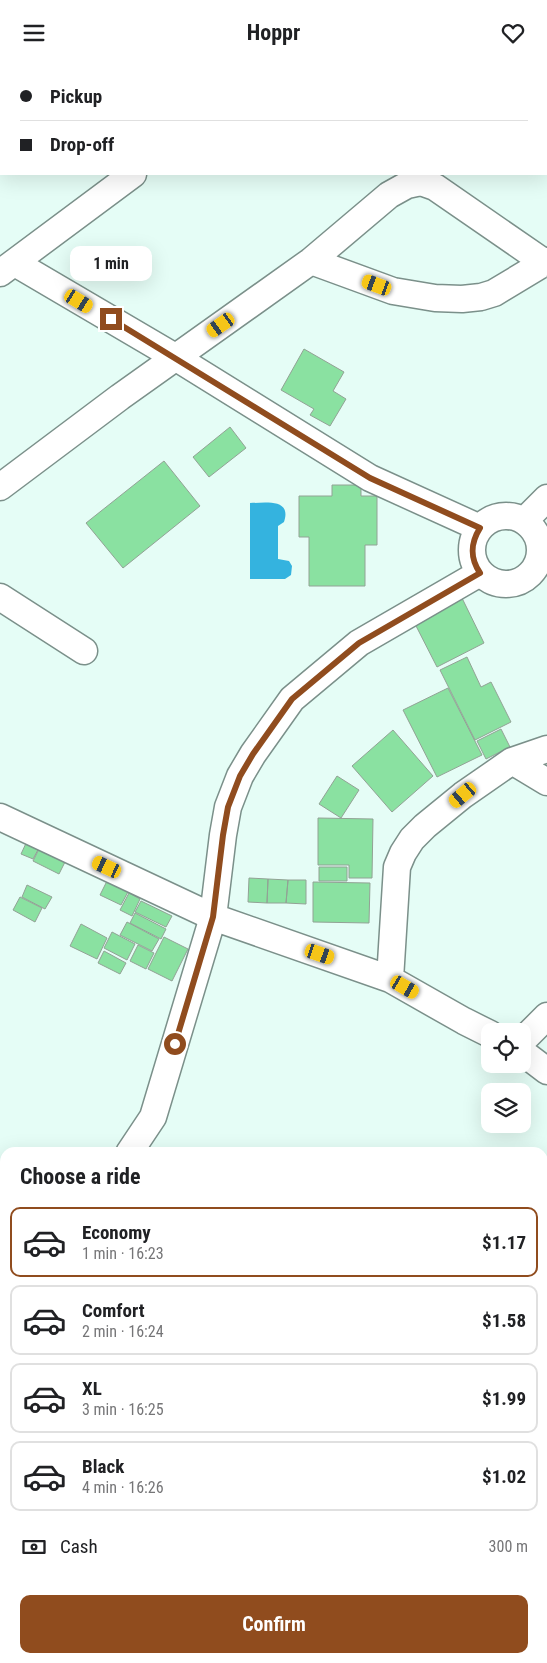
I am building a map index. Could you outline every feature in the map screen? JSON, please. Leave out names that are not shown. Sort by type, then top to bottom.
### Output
[{"type":"street","points":[[132,175],[8,268],[175,357],[370,478],[480,528]]},
{"type":"street","points":[[0,487],[175,357],[311,261],[389,195],[407,185],[421,182],[435,187],[475,216],[546,262],[494,293],[481,297],[462,299],[427,297],[393,291],[311,261]]},
{"type":"street","points":[[524,521],[547,498]]},
{"type":"street","points":[[505,516],[515,517],[524,521],[532,527],[537,535],[540,544],[542,566],[523,580],[512,584],[500,584],[480,573],[472,556],[472,546],[480,528],[487,522],[505,516]]},
{"type":"street","points":[[133,1147],[153,1117],[213,917],[228,807],[240,776],[253,754],[292,699],[359,643],[480,573]]},
{"type":"street","points":[[0,597],[84,651]]},
{"type":"street","points":[[390,979],[397,867],[412,839],[463,795],[512,761],[547,749]]},
{"type":"street","points":[[512,761],[547,782]]},
{"type":"street","points":[[0,817],[213,917],[390,979],[481,1030]]},
{"type":"street","points":[[531,1032],[547,1016]]},
{"type":"street","points":[[531,1059],[547,1071]]},
{"type":"water","points":[[250,503],[276,503],[284,509],[284,522],[278,526],[278,559],[289,561],[292,566],[291,575],[285,579],[250,579]]},
{"type":"building","points":[[304,349],[344,372],[333,391],[346,399],[330,426],[310,415],[314,409],[281,390]]},
{"type":"building","points":[[230,427],[246,448],[209,477],[193,457]]},
{"type":"building","points":[[164,461],[200,506],[123,568],[86,523]]},
{"type":"building","points":[[332,485],[361,485],[361,496],[377,496],[377,545],[365,545],[365,586],[309,586],[309,537],[299,537],[299,496],[332,496]]},
{"type":"building","points":[[461,596],[484,643],[437,667],[413,620]]},
{"type":"building","points":[[467,657],[481,687],[491,682],[511,722],[475,740],[440,670]]},
{"type":"building","points":[[448,688],[482,755],[437,777],[403,710]]},
{"type":"building","points":[[501,729],[510,747],[486,759],[477,741]]},
{"type":"building","points":[[393,730],[433,776],[392,812],[352,766]]},
{"type":"building","points":[[337,776],[359,790],[341,818],[319,804]]},
{"type":"building","points":[[318,818],[373,819],[372,878],[349,878],[349,865],[318,865]]},
{"type":"building","points":[[28,839],[40,846],[33,859],[21,854]]},
{"type":"building","points":[[40,847],[66,860],[59,874],[33,861]]},
{"type":"building","points":[[319,867],[347,867],[347,881],[319,881]]},
{"type":"building","points":[[249,878],[268,879],[267,903],[248,902]]},
{"type":"building","points":[[108,879],[129,890],[121,905],[100,895]]},
{"type":"building","points":[[268,879],[288,880],[286,903],[267,903]]},
{"type":"building","points":[[288,880],[306,880],[306,904],[286,903]]},
{"type":"building","points":[[313,882],[370,883],[369,923],[313,922]]},
{"type":"building","points":[[27,885],[52,897],[45,909],[22,897]]},
{"type":"building","points":[[129,893],[140,899],[132,916],[120,910]]},
{"type":"building","points":[[20,897],[42,908],[35,922],[13,910]]},
{"type":"building","points":[[141,901],[172,916],[166,927],[135,912]]},
{"type":"building","points":[[135,913],[166,929],[161,939],[130,923]]},
{"type":"building","points":[[127,922],[159,939],[152,951],[120,935]]},
{"type":"building","points":[[81,924],[107,938],[97,959],[70,946]]},
{"type":"building","points":[[112,932],[135,944],[127,960],[104,948]]},
{"type":"building","points":[[164,937],[188,949],[172,981],[148,969]]},
{"type":"building","points":[[138,945],[154,953],[146,969],[130,961]]},
{"type":"building","points":[[104,951],[126,963],[120,974],[98,963]]},
{"type":"route","points":[[111,319],[370,478],[480,528],[472,546],[472,556],[480,573],[359,643],[292,699],[253,754],[240,776],[228,807],[213,917],[175,1044]]}]
